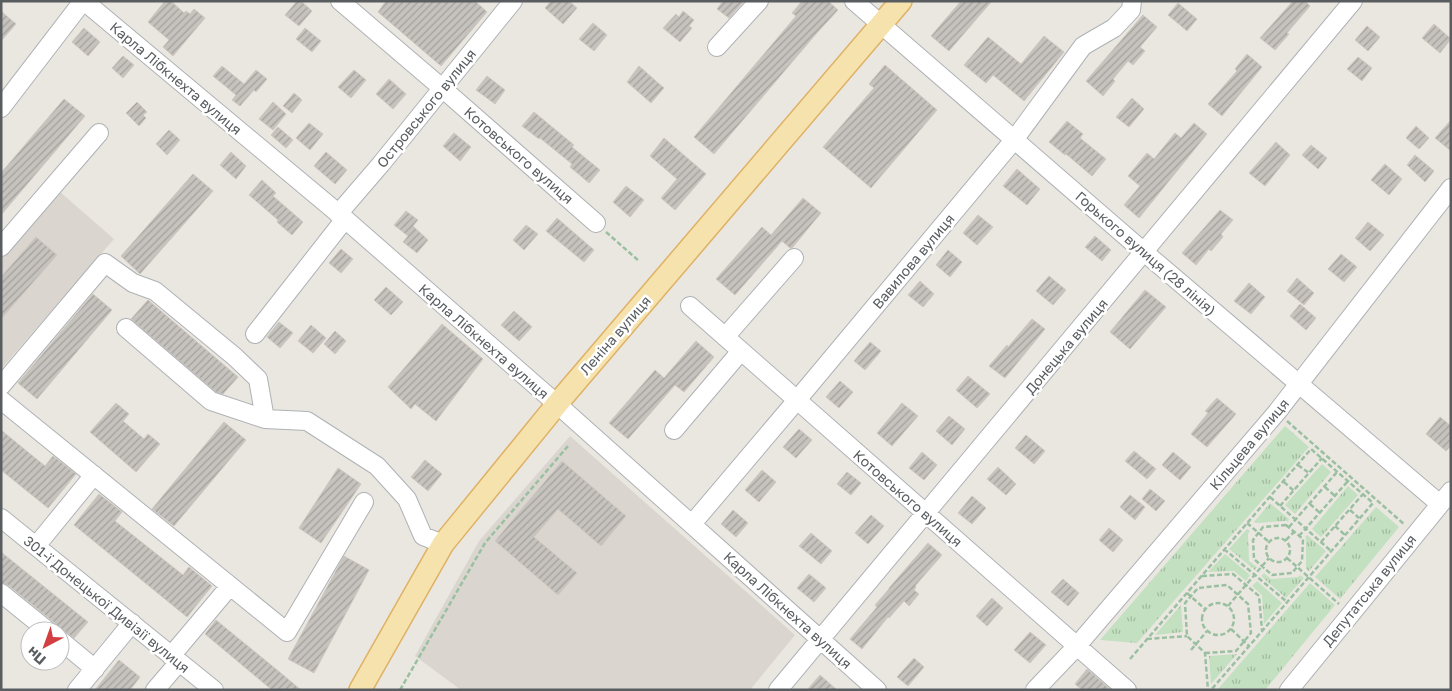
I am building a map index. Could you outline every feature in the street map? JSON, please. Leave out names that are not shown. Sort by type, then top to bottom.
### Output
[{"type":"main road","name":"Леніна вулиця","points":[[360,690],[443,544],[557,404],[901,1]]},
{"type":"street","points":[[1,108],[84,1]]},
{"type":"street","name":"Карла Лібкнехта вулиця","points":[[84,1],[341,216],[557,404],[877,690]]},
{"type":"street","name":"Котовського вулиця","points":[[340,1],[596,223]]},
{"type":"street","name":"Островського вулиця","points":[[255,334],[381,164],[513,1]]},
{"type":"street","points":[[717,47],[758,1]]},
{"type":"street","name":"Горького вулиця (28 лiнiя)","points":[[854,1],[1300,384],[1445,497]]},
{"type":"street","name":"Вавилова вулиця","points":[[692,524],[1014,140],[1083,46],[1114,28],[1131,10],[1132,1]]},
{"type":"street","name":"Донецька вулиця","points":[[778,690],[1353,1]]},
{"type":"street","points":[[3,241],[99,134]]},
{"type":"street","name":"Кільцева вулиця","points":[[1035,690],[1076,647],[1277,412],[1451,188]]},
{"type":"street","points":[[725,337],[794,258]]},
{"type":"street","points":[[1,386],[105,263],[133,283],[155,291],[235,357],[258,379],[265,419]]},
{"type":"street","name":"Котовського вулиця","points":[[690,306],[1127,690]]},
{"type":"street","points":[[126,328],[211,402],[265,419],[307,421],[377,466],[407,499],[423,536],[443,544]]},
{"type":"street","points":[[674,430],[741,351]]},
{"type":"street","points":[[1,400],[287,632],[364,502]]},
{"type":"street","points":[[36,546],[94,475]]},
{"type":"street","name":"Депутатська вулиця","points":[[1289,690],[1445,497]]},
{"type":"street","name":"301-ї Донецької Дивізії вулиця","points":[[1,518],[214,690]]},
{"type":"street","points":[[155,690],[175,659],[230,586]]},
{"type":"street","points":[[1,593],[36,621]]},
{"type":"street","points":[[77,690],[132,623]]},
{"type":"street","points":[[70,649],[94,669]]},
{"type":"path","points":[[596,223],[639,261]]},
{"type":"path","points":[[1277,412],[1416,533]]},
{"type":"path","points":[[400,690],[485,543],[568,446]]},
{"type":"path","points":[[1130,659],[1311,449],[1372,503],[1209,690]]},
{"type":"path","points":[[1280,506],[1322,458]]},
{"type":"path","points":[[1298,464],[1309,473]]},
{"type":"path","points":[[1289,527],[1337,472]]},
{"type":"path","points":[[1283,481],[1294,491]]},
{"type":"path","points":[[1299,536],[1348,481]]},
{"type":"path","points":[[1324,487],[1335,496]]},
{"type":"path","points":[[1321,542],[1363,494]]},
{"type":"path","points":[[1270,497],[1331,551]]},
{"type":"path","points":[[1310,503],[1320,513]]},
{"type":"path","points":[[1350,510],[1359,518]]},
{"type":"path","points":[[1247,523],[1269,542]]},
{"type":"path","points":[[1286,525],[1289,527],[1303,539],[1302,561],[1292,573],[1272,574],[1254,559],[1253,540],[1264,527],[1286,525]]},
{"type":"path","points":[[1335,526],[1345,535]]},
{"type":"path","points":[[1286,540],[1294,532]]},
{"type":"path","points":[[1275,538],[1286,540],[1290,547],[1287,558],[1280,562],[1273,561],[1266,552],[1269,542],[1275,538]]},
{"type":"path","points":[[1224,549],[1287,602]]},
{"type":"path","points":[[1228,606],[1270,558]]},
{"type":"path","points":[[1287,558],[1350,613]]},
{"type":"path","points":[[1202,576],[1233,574],[1247,585],[1259,596],[1262,630]]},
{"type":"path","points":[[1205,652],[1236,650],[1251,633],[1248,604],[1227,585],[1198,588],[1185,603],[1187,636],[1205,652],[1209,690]]},
{"type":"path","points":[[1187,593],[1206,609]]},
{"type":"path","points":[[1214,603],[1228,606],[1234,615],[1231,629],[1227,633],[1216,635],[1207,631],[1202,622],[1206,609],[1214,603]]},
{"type":"path","points":[[1231,629],[1249,646]]},
{"type":"path","points":[[1191,650],[1207,631]]},
{"type":"path","points":[[1147,639],[1187,636]]},
{"type":"shaded area","points":[[59,191],[114,239],[1,369],[1,258]]},
{"type":"shaded area","points":[[570,436],[795,635],[750,690],[461,690],[415,656],[479,541]]},
{"type":"green space","points":[[1285,426],[1309,447],[1137,643],[1100,640]]},
{"type":"green space","points":[[1322,464],[1331,472],[1295,514],[1285,505]]},
{"type":"green space","points":[[1348,486],[1358,495],[1321,537],[1312,529]]},
{"type":"green space","points":[[1270,503],[1289,519],[1288,522],[1254,522]]},
{"type":"green space","points":[[1376,507],[1399,527],[1340,599],[1315,577]]},
{"type":"green space","points":[[1247,529],[1250,531],[1248,534],[1249,561],[1257,567],[1255,570],[1229,549]]},
{"type":"green space","points":[[1307,535],[1326,551],[1309,571],[1306,569],[1305,537]]},
{"type":"green space","points":[[1225,554],[1250,575],[1246,581],[1234,571],[1208,572]]},
{"type":"green space","points":[[1264,573],[1271,579],[1298,577],[1300,575],[1304,578],[1286,598],[1261,576]]},
{"type":"green space","points":[[1257,581],[1282,603],[1264,624],[1262,595],[1252,586]]},
{"type":"green space","points":[[1310,583],[1335,605],[1265,690],[1217,690]]},
{"type":"green space","points":[[1181,605],[1183,632],[1155,635]]},
{"type":"green space","points":[[1237,654],[1211,684],[1209,656]]},
{"type":"building","points":[[165,1],[171,1],[184,13],[186,11],[190,14],[194,9],[205,18],[173,56],[163,47],[169,40],[148,22]]},
{"type":"building","points":[[297,1],[301,1],[312,11],[299,26],[285,15]]},
{"type":"building","points":[[386,1],[475,1],[487,12],[441,66],[378,12]]},
{"type":"building","points":[[551,1],[569,1],[577,8],[563,24],[545,8]]},
{"type":"building","points":[[723,1],[744,1],[729,18],[717,9]]},
{"type":"building","points":[[802,1],[828,1],[838,10],[714,154],[694,137],[796,16],[792,13]]},
{"type":"building","points":[[961,1],[992,1],[949,51],[931,36]]},
{"type":"building","points":[[1293,1],[1305,1],[1310,6],[1275,50],[1260,38]]},
{"type":"building","points":[[1178,3],[1197,19],[1187,31],[1168,15]]},
{"type":"building","points":[[1,11],[16,24],[1,41]]},
{"type":"building","points":[[683,11],[694,20],[689,26],[692,28],[680,42],[663,28],[676,14],[679,17]]},
{"type":"building","points":[[1143,15],[1157,27],[1140,47],[1145,51],[1133,65],[1128,61],[1113,79],[1115,81],[1103,96],[1086,81]]},
{"type":"building","points":[[593,23],[607,35],[594,51],[579,39]]},
{"type":"building","points":[[1434,24],[1451,39],[1440,53],[1422,38]]},
{"type":"building","points":[[1367,26],[1380,37],[1368,51],[1355,40]]},
{"type":"building","points":[[84,28],[100,42],[88,56],[72,42]]},
{"type":"building","points":[[305,28],[321,41],[312,52],[296,39]]},
{"type":"building","points":[[1044,36],[1064,52],[1024,101],[993,75],[986,83],[964,65],[988,37],[1021,64]]},
{"type":"building","points":[[1247,54],[1262,67],[1222,116],[1208,104],[1237,71],[1235,69]]},
{"type":"building","points":[[123,56],[134,65],[123,78],[112,68]]},
{"type":"building","points":[[1358,57],[1372,68],[1362,81],[1347,69]]},
{"type":"building","points":[[885,65],[937,110],[871,188],[823,147],[874,88],[869,84]]},
{"type":"building","points":[[222,66],[244,84],[256,70],[267,79],[240,106],[232,100],[236,95],[213,76]]},
{"type":"building","points":[[639,66],[664,88],[651,103],[627,82]]},
{"type":"building","points":[[354,70],[366,80],[351,98],[338,87]]},
{"type":"building","points":[[487,76],[505,90],[495,104],[476,90]]},
{"type":"building","points":[[389,79],[406,94],[393,109],[376,94]]},
{"type":"building","points":[[294,93],[302,100],[292,113],[283,106]]},
{"type":"building","points":[[1132,98],[1144,109],[1129,127],[1116,117]]},
{"type":"building","points":[[64,99],[85,116],[1,215],[1,173]]},
{"type":"building","points":[[137,102],[147,112],[143,115],[146,118],[139,126],[126,113]]},
{"type":"building","points":[[273,102],[286,114],[273,130],[259,119]]},
{"type":"building","points":[[534,112],[574,145],[572,147],[600,170],[589,183],[570,167],[572,164],[522,126]]},
{"type":"building","points":[[1451,120],[1451,151],[1435,138]]},
{"type":"building","points":[[1067,121],[1083,134],[1080,138],[1106,159],[1092,176],[1049,142]]},
{"type":"building","points":[[309,123],[323,134],[310,150],[296,138]]},
{"type":"building","points":[[1194,123],[1207,134],[1139,218],[1124,205],[1140,186],[1128,176],[1147,153],[1154,159],[1175,133],[1181,138]]},
{"type":"building","points":[[1416,126],[1429,138],[1419,149],[1406,138]]},
{"type":"building","points":[[278,127],[293,140],[286,148],[271,135]]},
{"type":"building","points":[[169,130],[180,140],[167,155],[156,144]]},
{"type":"building","points":[[454,133],[471,147],[460,161],[443,146]]},
{"type":"building","points":[[664,138],[706,174],[675,210],[661,198],[677,179],[650,156]]},
{"type":"building","points":[[1276,142],[1290,155],[1265,186],[1249,173]]},
{"type":"building","points":[[1311,145],[1327,158],[1318,169],[1302,155]]},
{"type":"building","points":[[231,152],[246,166],[236,179],[220,165]]},
{"type":"building","points":[[326,152],[347,170],[335,184],[314,166]]},
{"type":"building","points":[[1415,155],[1434,171],[1425,182],[1407,165]]},
{"type":"building","points":[[1385,164],[1402,179],[1389,195],[1371,180]]},
{"type":"building","points":[[1017,169],[1040,189],[1027,205],[1003,186]]},
{"type":"building","points":[[193,174],[213,191],[140,274],[121,256]]},
{"type":"building","points":[[262,180],[276,193],[273,196],[303,222],[292,235],[249,195]]},
{"type":"building","points":[[626,186],[644,200],[630,217],[613,202]]},
{"type":"building","points":[[803,198],[821,213],[792,248],[782,241],[735,295],[716,279],[762,227],[771,235]]},
{"type":"building","points":[[1220,210],[1233,220],[1221,234],[1223,237],[1211,251],[1209,249],[1196,265],[1182,253]]},
{"type":"building","points":[[406,211],[418,220],[413,226],[428,240],[417,253],[403,242],[408,236],[394,225]]},
{"type":"building","points":[[978,215],[993,227],[977,245],[963,233]]},
{"type":"building","points":[[557,218],[594,250],[584,262],[546,231]]},
{"type":"building","points":[[1368,222],[1384,235],[1370,251],[1355,238]]},
{"type":"building","points":[[526,225],[538,234],[524,250],[513,240]]},
{"type":"building","points":[[1095,236],[1111,250],[1102,261],[1085,247]]},
{"type":"building","points":[[36,237],[57,255],[1,319],[1,277]]},
{"type":"building","points":[[341,249],[353,259],[341,273],[329,263]]},
{"type":"building","points":[[948,250],[962,262],[950,277],[936,265]]},
{"type":"building","points":[[1341,254],[1357,267],[1344,282],[1328,269]]},
{"type":"building","points":[[1049,276],[1066,290],[1053,305],[1036,291]]},
{"type":"building","points":[[1297,278],[1314,293],[1304,305],[1287,291]]},
{"type":"building","points":[[920,281],[934,294],[923,307],[908,295]]},
{"type":"building","points":[[1249,283],[1265,297],[1251,314],[1234,301]]},
{"type":"building","points":[[386,287],[403,302],[391,315],[374,300]]},
{"type":"building","points":[[1145,290],[1166,307],[1130,349],[1110,332]]},
{"type":"building","points":[[93,294],[112,310],[37,399],[18,383]]},
{"type":"building","points":[[148,300],[238,377],[223,394],[216,392],[131,319]]},
{"type":"building","points":[[1300,304],[1316,318],[1306,330],[1290,316]]},
{"type":"building","points":[[514,311],[532,327],[519,341],[501,325]]},
{"type":"building","points":[[1032,319],[1045,329],[1005,378],[989,366]]},
{"type":"building","points":[[279,322],[293,333],[280,348],[267,337]]},
{"type":"building","points":[[442,324],[483,359],[436,421],[415,404],[411,409],[388,387]]},
{"type":"building","points":[[311,325],[326,338],[313,353],[298,341]]},
{"type":"building","points":[[335,331],[346,341],[335,354],[324,344]]},
{"type":"building","points":[[696,341],[714,357],[684,392],[675,385],[628,439],[609,423],[655,370],[664,378]]},
{"type":"building","points":[[870,342],[881,351],[865,370],[854,361]]},
{"type":"building","points":[[968,376],[990,394],[977,408],[956,390]]},
{"type":"building","points":[[840,381],[853,392],[839,408],[826,397]]},
{"type":"building","points":[[1217,398],[1236,414],[1207,447],[1191,434],[1208,413],[1205,411]]},
{"type":"building","points":[[116,403],[129,414],[123,421],[144,439],[148,434],[160,444],[136,472],[90,432]]},
{"type":"building","points":[[902,403],[918,416],[892,446],[877,433]]},
{"type":"building","points":[[949,416],[965,429],[952,445],[936,431]]},
{"type":"building","points":[[1440,417],[1451,426],[1451,446],[1446,451],[1426,434]]},
{"type":"building","points":[[224,422],[246,440],[174,526],[152,509]]},
{"type":"building","points":[[799,429],[812,440],[796,458],[783,447]]},
{"type":"building","points":[[1,430],[45,466],[53,456],[76,474],[48,508],[1,470]]},
{"type":"building","points":[[1026,435],[1045,451],[1034,464],[1015,448]]},
{"type":"building","points":[[1134,451],[1156,469],[1147,479],[1125,461]]},
{"type":"building","points":[[922,452],[937,465],[924,480],[909,468]]},
{"type":"building","points":[[1173,452],[1191,467],[1180,480],[1162,465]]},
{"type":"building","points":[[425,460],[442,474],[428,491],[411,477]]},
{"type":"building","points":[[562,461],[626,516],[601,546],[558,509],[534,537],[577,573],[558,595],[495,541]]},
{"type":"building","points":[[998,467],[1016,484],[1006,495],[987,479]]},
{"type":"building","points":[[338,468],[361,484],[321,543],[299,528]]},
{"type":"building","points":[[762,470],[776,482],[759,502],[745,490]]},
{"type":"building","points":[[847,472],[861,483],[851,495],[837,484]]},
{"type":"building","points":[[1150,489],[1165,501],[1156,511],[1142,499]]},
{"type":"building","points":[[99,494],[122,512],[115,521],[183,575],[189,567],[212,586],[187,617],[74,525]]},
{"type":"building","points":[[1130,495],[1145,507],[1135,520],[1120,507]]},
{"type":"building","points":[[972,496],[986,508],[972,524],[958,513]]},
{"type":"building","points":[[733,510],[748,523],[736,537],[721,524]]},
{"type":"building","points":[[871,515],[884,526],[868,544],[855,533]]},
{"type":"building","points":[[1109,528],[1123,540],[1113,552],[1099,540]]},
{"type":"building","points":[[811,533],[832,551],[821,564],[799,546]]},
{"type":"building","points":[[928,543],[942,555],[915,586],[914,590],[919,594],[909,606],[904,601],[888,617],[862,649],[850,639],[877,607],[875,605]]},
{"type":"building","points":[[1,552],[88,622],[74,638],[70,635],[70,621],[53,621],[8,585],[1,583]]},
{"type":"building","points":[[344,556],[369,570],[314,673],[288,659]]},
{"type":"building","points":[[809,574],[826,588],[814,602],[797,588]]},
{"type":"building","points":[[1063,579],[1079,593],[1068,606],[1051,592]]},
{"type":"building","points":[[992,598],[1003,608],[987,626],[976,616]]},
{"type":"building","points":[[216,620],[301,690],[272,690],[205,634]]},
{"type":"building","points":[[1030,632],[1046,645],[1030,663],[1014,650]]},
{"type":"building","points":[[914,658],[924,667],[908,686],[897,677]]},
{"type":"building","points":[[119,660],[140,677],[130,690],[95,690]]},
{"type":"building","points":[[1087,669],[1111,690],[1082,690],[1075,684]]},
{"type":"building","points":[[820,675],[837,690],[807,690]]}]
